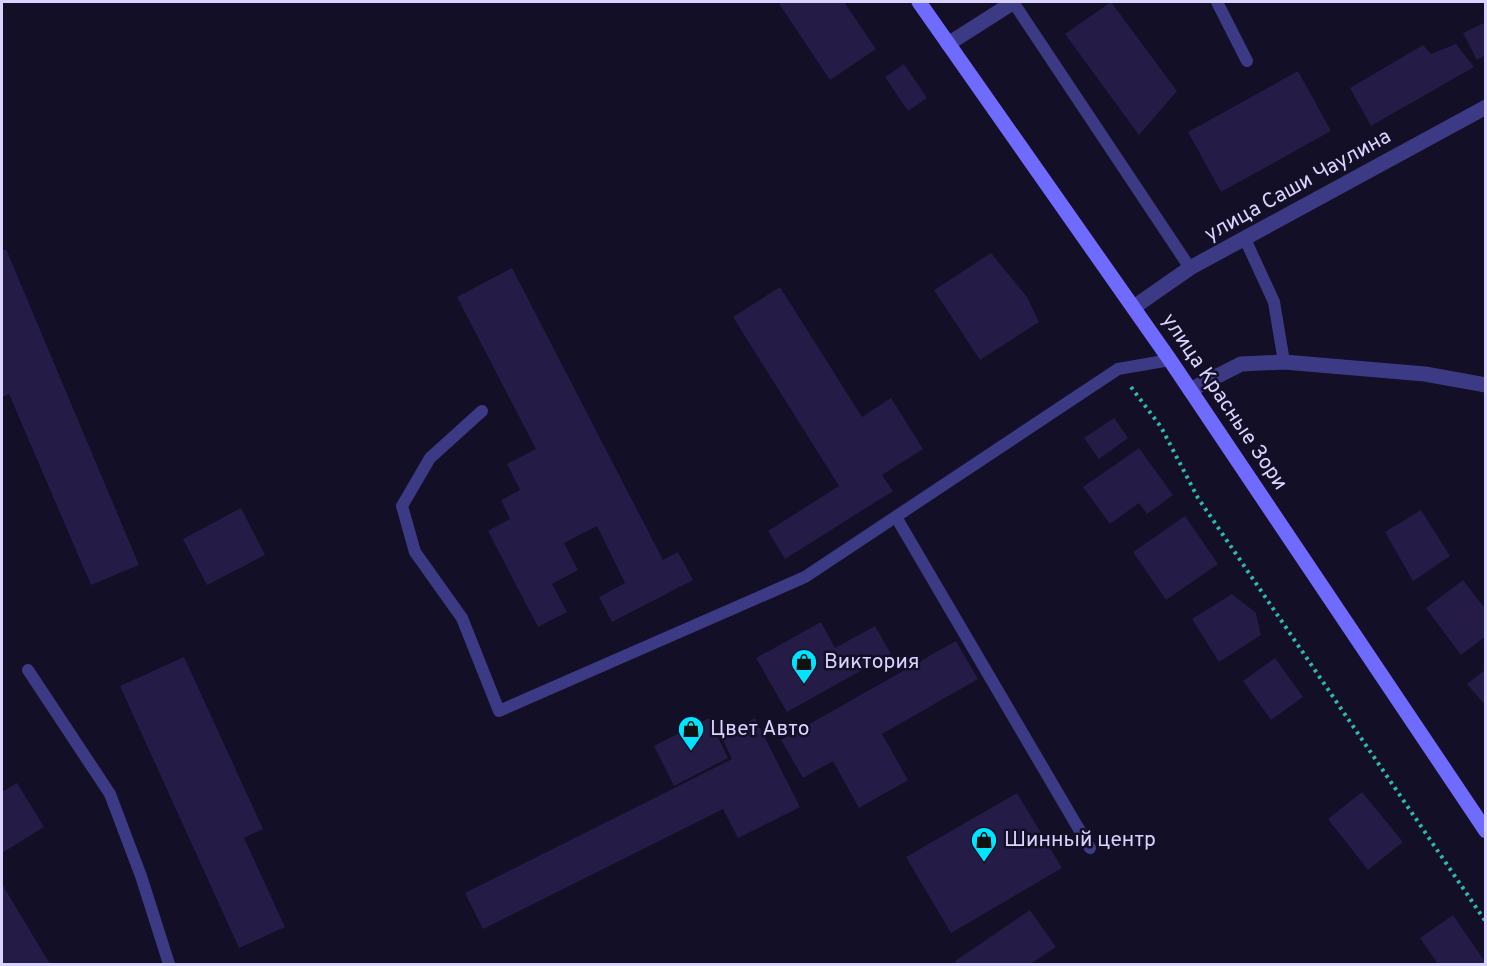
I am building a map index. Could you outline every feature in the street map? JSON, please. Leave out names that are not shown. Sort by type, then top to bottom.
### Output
[{"type":"main road","name":"улица Красные Зори","points":[[919,2],[1134,307],[1485,831]]},
{"type":"street","points":[[948,44],[1013,2]]},
{"type":"street","name":"улица Саши Чаулина","points":[[1134,307],[1190,268],[1485,107]]},
{"type":"street","points":[[1190,390],[1241,364],[1284,362],[1425,374],[1485,385]]},
{"type":"lane","points":[[1013,2],[1190,268]]},
{"type":"lane","points":[[1216,2],[1247,61]]},
{"type":"lane","points":[[1245,239],[1274,302],[1284,362]]},
{"type":"lane","points":[[482,411],[430,458],[402,506],[415,552],[462,618],[499,711],[806,577],[1118,369],[1170,360]]},
{"type":"lane","points":[[896,517],[1090,848]]},
{"type":"lane","points":[[28,670],[110,794],[141,876],[169,964]]},
{"type":"path","points":[[1118,369],[1161,427],[1198,498],[1485,922]]},
{"type":"building","points":[[778,2],[844,2],[876,49],[830,80]]},
{"type":"building","points":[[1111,2],[1177,91],[1139,135],[1065,34]]},
{"type":"building","points":[[1486,22],[1486,55],[1477,60],[1463,33]]},
{"type":"building","points":[[1456,44],[1474,67],[1371,126],[1350,88],[1423,45],[1431,54]]},
{"type":"building","points":[[904,64],[927,98],[908,111],[885,77]]},
{"type":"building","points":[[1298,71],[1331,131],[1221,192],[1188,132]]},
{"type":"building","points":[[6,249],[139,565],[91,585],[9,394],[2,397],[2,251]]},
{"type":"building","points":[[991,253],[1027,297],[1039,322],[980,360],[934,290]]},
{"type":"building","points":[[512,268],[663,560],[678,552],[693,580],[612,622],[599,597],[625,583],[597,526],[564,543],[578,570],[552,584],[567,612],[538,627],[488,531],[510,519],[501,500],[520,490],[507,464],[536,449],[457,297]]},
{"type":"building","points":[[780,287],[862,417],[891,398],[923,449],[882,475],[893,491],[785,559],[768,531],[839,486],[733,317]]},
{"type":"building","points":[[1114,418],[1128,438],[1099,459],[1084,438]]},
{"type":"building","points":[[1139,448],[1173,495],[1147,514],[1139,503],[1110,524],[1083,487]]},
{"type":"building","points":[[241,508],[265,555],[207,585],[183,539]]},
{"type":"building","points":[[1421,510],[1450,556],[1413,581],[1385,532]]},
{"type":"building","points":[[1185,516],[1218,564],[1166,600],[1133,552]]},
{"type":"building","points":[[1463,580],[1486,610],[1486,636],[1461,655],[1426,608]]},
{"type":"building","points":[[1232,594],[1256,613],[1261,635],[1219,662],[1192,619]]},
{"type":"building","name":"Виктория","points":[[821,622],[835,648],[875,626],[891,654],[787,712],[756,658]]},
{"type":"building","points":[[956,641],[978,679],[882,734],[908,780],[859,808],[833,761],[803,778],[781,740]]},
{"type":"building","points":[[184,657],[263,829],[244,838],[285,927],[239,948],[120,686]]},
{"type":"building","points":[[1275,658],[1303,697],[1271,720],[1243,681]]},
{"type":"building","points":[[1486,669],[1486,706],[1467,684]]},
{"type":"building","name":"Цвет Авто","points":[[709,718],[728,758],[674,786],[654,746]]},
{"type":"building","points":[[755,718],[800,807],[738,838],[723,809],[483,929],[465,893],[732,759],[721,736]]},
{"type":"building","points":[[17,783],[44,827],[2,853],[2,792]]},
{"type":"building","points":[[1362,792],[1403,842],[1368,870],[1328,819]]},
{"type":"building","name":"Шинный центр","points":[[1017,793],[1062,868],[951,933],[906,857]]},
{"type":"building","points":[[2,884],[50,964],[2,964]]},
{"type":"building","points":[[1030,910],[1056,947],[1030,964],[957,964],[955,961]]},
{"type":"building","points":[[1453,915],[1485,962],[1482,964],[1438,964],[1420,938]]},
{"type":"place","name":"Виктория","points":[[804,685]]},
{"type":"place","name":"Цвет Авто","points":[[691,752]]},
{"type":"place","name":"Шинный центр","points":[[984,863]]}]
